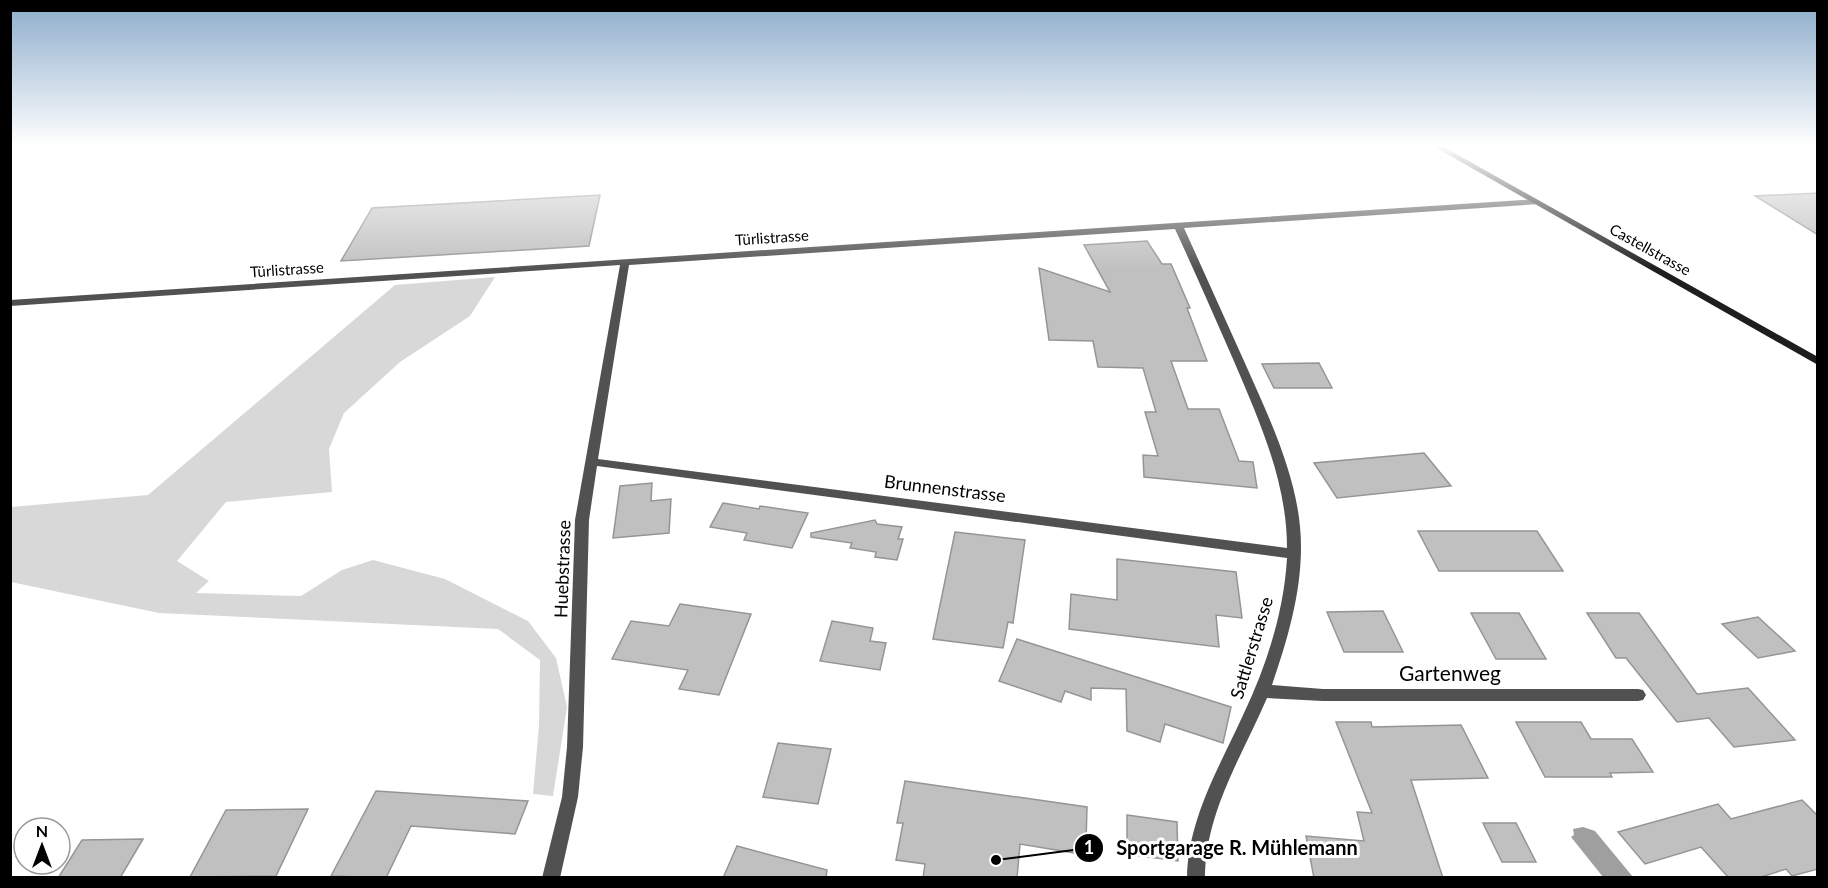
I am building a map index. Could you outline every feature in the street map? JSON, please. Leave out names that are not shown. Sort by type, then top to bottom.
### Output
[{"type":"street","name":"Castellstrasse","points":[[1510,187],[1818,362]]},
{"type":"street","name":"Türlistrasse","points":[[10,303],[1536,202]]},
{"type":"street","name":"Sattlerstrasse","points":[[1178,225],[1277,451],[1290,500],[1293,554],[1281,632],[1262,691],[1199,834],[1196,878]]},
{"type":"street","name":"Huebstrasse","points":[[551,878],[570,797],[574,757],[578,699],[580,553],[592,462],[625,263]]},
{"type":"street","name":"Brunnenstrasse","points":[[592,462],[1293,554]]},
{"type":"street","name":"Gartenweg","points":[[1262,691],[1323,695],[1638,695]]},
{"type":"shaded area","points":[[495,277],[470,316],[400,362],[344,413],[329,449],[332,492],[226,502],[177,561],[209,581],[196,593],[301,596],[342,570],[373,560],[445,579],[528,621],[556,658],[567,707],[553,796],[533,794],[539,725],[540,660],[498,629],[159,613],[11,582],[11,507],[148,495],[395,285]]},
{"type":"shaded area","points":[[1583,827],[1595,831],[1633,877],[1603,877],[1571,837],[1574,835],[1573,829]]},
{"type":"building","points":[[1818,193],[1818,235],[1755,196]]},
{"type":"building","points":[[600,195],[589,246],[341,261],[372,208]]},
{"type":"building","points":[[1147,241],[1162,264],[1171,264],[1190,308],[1187,308],[1207,361],[1171,361],[1188,409],[1219,409],[1239,461],[1253,462],[1257,488],[1144,477],[1143,455],[1158,456],[1145,412],[1156,412],[1143,368],[1098,367],[1093,341],[1049,340],[1039,268],[1110,292],[1084,245]]},
{"type":"building","points":[[1319,363],[1332,388],[1274,388],[1262,364]]},
{"type":"building","points":[[1424,453],[1451,486],[1337,498],[1314,463]]},
{"type":"building","points":[[652,483],[651,501],[671,499],[669,533],[613,538],[620,486]]},
{"type":"building","points":[[723,503],[808,513],[792,548],[744,540],[747,533],[710,527]]},
{"type":"building","points":[[875,520],[877,524],[902,527],[898,539],[903,539],[897,560],[875,557],[876,552],[850,548],[852,543],[811,537],[811,533]]},
{"type":"building","points":[[1418,531],[1537,531],[1563,571],[1439,571]]},
{"type":"building","points":[[955,532],[1025,540],[1013,623],[1008,622],[1003,648],[933,639]]},
{"type":"building","points":[[1117,559],[1236,572],[1242,618],[1216,615],[1219,647],[1069,629],[1071,594],[1117,600]]},
{"type":"building","points":[[680,604],[751,614],[719,695],[679,689],[688,670],[612,659],[631,621],[669,626]]},
{"type":"building","points":[[1383,611],[1403,652],[1344,652],[1327,612]]},
{"type":"building","points":[[1471,613],[1519,613],[1546,659],[1496,659]]},
{"type":"building","points":[[1587,613],[1639,613],[1697,694],[1748,688],[1795,740],[1734,747],[1709,718],[1677,722],[1626,658],[1616,658]]},
{"type":"building","points":[[1758,617],[1795,651],[1758,658],[1722,624]]},
{"type":"building","points":[[832,621],[873,628],[870,641],[886,643],[880,670],[820,661]]},
{"type":"building","points":[[1017,639],[1231,707],[1223,743],[1165,724],[1160,742],[1127,731],[1126,689],[1091,688],[1091,700],[1065,691],[1061,702],[999,681]]},
{"type":"building","points":[[1336,722],[1371,722],[1372,727],[1461,725],[1488,778],[1411,780],[1443,878],[1314,878],[1306,836],[1364,841],[1357,812],[1372,813]]},
{"type":"building","points":[[1516,722],[1581,722],[1591,739],[1632,739],[1653,772],[1610,773],[1612,777],[1545,777]]},
{"type":"building","points":[[778,743],[831,749],[818,804],[763,797]]},
{"type":"building","points":[[905,781],[1087,807],[1086,843],[1075,842],[1075,853],[1020,844],[1017,878],[923,878],[925,864],[896,860],[903,823],[897,823]]},
{"type":"building","points":[[376,791],[528,801],[515,834],[411,826],[386,878],[331,876]]},
{"type":"building","points":[[1802,800],[1818,816],[1818,869],[1792,876],[1786,869],[1758,878],[1729,878],[1701,847],[1645,864],[1618,832],[1718,804],[1731,819]]},
{"type":"building","points":[[308,809],[276,876],[190,877],[226,810]]},
{"type":"building","points":[[1127,815],[1177,822],[1178,861],[1127,854]]},
{"type":"building","points":[[1483,823],[1516,823],[1536,862],[1502,862]]},
{"type":"building","points":[[143,839],[120,878],[58,878],[59,876],[72,876],[72,856],[82,840]]},
{"type":"building","points":[[737,846],[827,870],[826,878],[723,878]]},
{"type":"place","name":"Sportgarage R. Mühlemann","points":[[996,860]]}]
